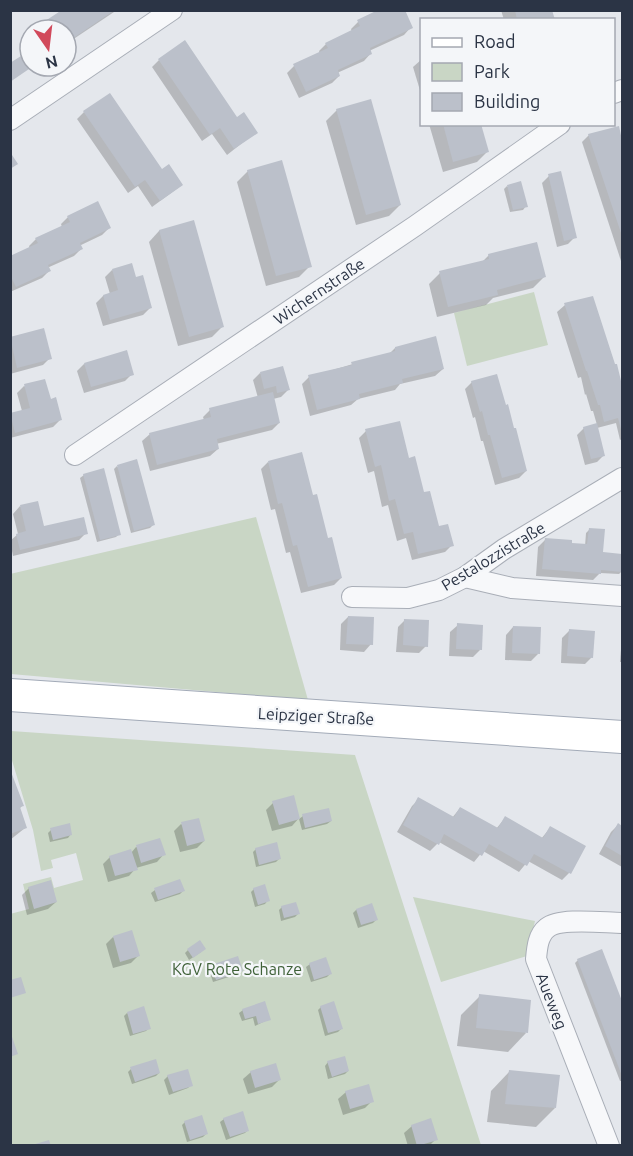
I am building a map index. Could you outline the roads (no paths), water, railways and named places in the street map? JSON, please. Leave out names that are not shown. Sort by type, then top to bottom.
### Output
[{"type":"main road","name":"Leipziger Straße","points":[[10,695],[622,737]]},
{"type":"street","points":[[10,120],[172,10]]},
{"type":"street","name":"Wichernstraße","points":[[75,455],[406,232],[557,126]]},
{"type":"street","name":"Pestalozzistraße","points":[[352,597],[408,598],[439,590],[465,577],[504,549],[622,478]]},
{"type":"street","points":[[465,577],[512,588],[622,596]]},
{"type":"street","name":"Aueweg","points":[[609,1146],[536,959],[538,942],[546,928],[558,922],[622,923]]},
{"type":"park label","name":"KGV Rote Schanze","points":[[237,969]]}]
